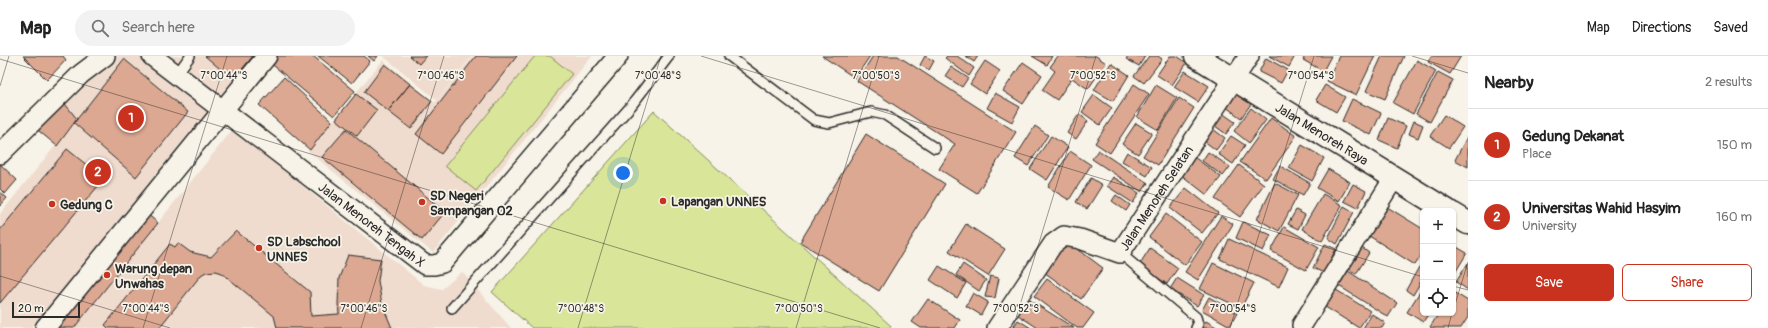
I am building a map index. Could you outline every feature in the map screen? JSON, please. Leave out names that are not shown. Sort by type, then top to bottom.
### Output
[{"type":"main road","name":"Jalan Menoreh Raya","points":[[1196,56],[1443,208]]},
{"type":"main road","points":[[1456,216],[1468,223]]},
{"type":"street","name":"Jalan Menoreh Tengah X","points":[[152,56],[425,265],[434,266],[442,263],[618,56]]},
{"type":"street","points":[[44,328],[267,56]]},
{"type":"street","name":"Jalan Menoreh Selatan","points":[[997,328],[1053,244],[1064,236],[1080,239],[1120,253],[1249,56]]},
{"type":"street","points":[[0,154],[92,59]]},
{"type":"street","points":[[1302,325],[1394,178]]},
{"type":"lane","points":[[177,74],[190,56]]},
{"type":"lane","points":[[452,308],[631,106],[669,56]]},
{"type":"lane","points":[[728,56],[814,120],[829,123],[871,112],[884,115],[935,148]]},
{"type":"lane","points":[[1120,253],[1196,317],[1198,324],[1196,328]]},
{"type":"shaded area","points":[[87,56],[256,56],[206,119],[31,328],[0,328],[0,214],[77,119],[55,96]]},
{"type":"shaded area","points":[[383,56],[472,56],[437,100]]},
{"type":"shaded area","name":"SD Negeri Sampangan 02","points":[[473,56],[592,56],[433,253],[308,151],[383,60],[435,103]]},
{"type":"shaded area","name":"SD Labschool UNNES","points":[[233,129],[424,285],[442,289],[462,272],[511,328],[74,328]]},
{"type":"green space","points":[[535,56],[550,56],[572,74],[476,191],[445,166]]},
{"type":"green space","name":"Lapangan UNNES","points":[[654,111],[891,326],[890,328],[532,328],[492,292]]},
{"type":"building","points":[[23,56],[63,56],[66,60],[47,80]]},
{"type":"building","points":[[205,56],[253,56],[233,80]]},
{"type":"building","points":[[272,56],[313,56],[355,91],[334,116],[268,61]]},
{"type":"building","points":[[318,56],[364,56],[370,61],[352,83]]},
{"type":"building","points":[[368,56],[378,56],[374,61]]},
{"type":"building","points":[[409,56],[426,56],[419,64]]},
{"type":"building","points":[[476,56],[517,56],[441,154],[416,134]]},
{"type":"building","points":[[822,56],[870,56],[855,78]]},
{"type":"building","points":[[873,56],[898,56],[1016,132],[977,193],[939,169],[955,144],[857,81]]},
{"type":"building","points":[[925,56],[934,61],[929,70],[920,65]]},
{"type":"building","points":[[947,56],[957,56],[974,68],[969,76],[945,58]]},
{"type":"building","points":[[965,56],[978,56],[974,62]]},
{"type":"building","points":[[1032,56],[1052,56],[1047,65]]},
{"type":"building","points":[[1058,56],[1096,56],[1106,63],[1088,89],[1072,78],[1057,100],[1042,90],[1055,71],[1050,67]]},
{"type":"building","points":[[1128,56],[1145,56],[1139,66],[1126,59]]},
{"type":"building","points":[[1149,56],[1158,56],[1162,59],[1144,83],[1134,76]]},
{"type":"building","points":[[1170,56],[1177,56],[1187,63],[1172,85],[1157,75]]},
{"type":"building","points":[[1269,56],[1295,56],[1289,67]]},
{"type":"building","points":[[1305,56],[1331,56],[1323,71],[1303,60]]},
{"type":"building","points":[[1339,56],[1375,56],[1356,95],[1327,81]]},
{"type":"building","points":[[1382,56],[1404,56],[1385,99],[1366,91]]},
{"type":"building","points":[[1431,56],[1461,56],[1450,74],[1428,62]]},
{"type":"building","points":[[1266,58],[1288,70],[1281,83],[1259,72]]},
{"type":"building","points":[[124,59],[188,112],[136,177],[74,123]]},
{"type":"building","points":[[1417,60],[1436,71],[1413,114],[1393,103]]},
{"type":"building","points":[[985,61],[1000,71],[985,94],[970,84]]},
{"type":"building","points":[[1023,62],[1042,75],[1023,104],[1003,91]]},
{"type":"building","points":[[1111,63],[1129,75],[1113,101],[1094,90]]},
{"type":"building","points":[[385,64],[410,84],[388,111],[364,92]]},
{"type":"building","points":[[951,67],[968,78],[962,87],[945,76]]},
{"type":"building","points":[[1185,71],[1209,86],[1198,102],[1174,87]]},
{"type":"building","points":[[1438,72],[1453,80],[1430,122],[1416,114]]},
{"type":"building","points":[[284,77],[332,121],[310,150],[259,105]]},
{"type":"building","points":[[410,84],[432,101],[411,129],[388,111]]},
{"type":"building","points":[[1134,84],[1149,94],[1110,153],[1095,143]]},
{"type":"building","points":[[1156,85],[1177,98],[1158,130],[1137,117]]},
{"type":"building","points":[[1325,85],[1345,97],[1336,112],[1316,100]]},
{"type":"building","points":[[1231,90],[1251,104],[1241,118],[1222,104]]},
{"type":"building","points":[[995,93],[1020,107],[1012,122],[987,108]]},
{"type":"building","points":[[356,94],[377,110],[357,136],[336,119]]},
{"type":"building","points":[[1094,95],[1112,108],[1100,125],[1082,112]]},
{"type":"building","points":[[1179,98],[1194,108],[1158,165],[1143,156]]},
{"type":"building","points":[[1352,99],[1381,113],[1371,135],[1342,121]]},
{"type":"building","points":[[62,100],[77,119],[57,146],[34,127]]},
{"type":"building","points":[[1215,108],[1235,122],[1226,134],[1207,120]]},
{"type":"building","points":[[1251,108],[1266,120],[1249,143],[1234,131]]},
{"type":"building","points":[[1079,114],[1088,121],[1076,139],[1067,133]]},
{"type":"building","points":[[1444,115],[1463,127],[1449,148],[1430,136]]},
{"type":"building","points":[[1271,118],[1296,136],[1266,179],[1240,162]]},
{"type":"building","points":[[1388,118],[1406,126],[1397,148],[1379,140]]},
{"type":"building","points":[[1414,121],[1423,125],[1418,138],[1409,134]]},
{"type":"building","points":[[1136,123],[1152,133],[1138,154],[1122,144]]},
{"type":"building","points":[[1035,126],[1048,135],[1028,166],[1015,158]]},
{"type":"building","points":[[1209,126],[1225,138],[1216,150],[1200,138]]},
{"type":"building","points":[[346,129],[445,212],[422,240],[322,157]]},
{"type":"building","points":[[866,134],[945,184],[879,291],[800,242]]},
{"type":"building","points":[[1468,135],[1468,167],[1455,160]]},
{"type":"building","points":[[1051,136],[1068,147],[1047,180],[1030,169]]},
{"type":"building","points":[[1231,136],[1245,145],[1233,164],[1218,154]]},
{"type":"building","points":[[1302,145],[1324,158],[1312,181],[1289,168]]},
{"type":"building","name":"Gedung C","points":[[67,149],[104,179],[0,303],[0,230]]},
{"type":"building","points":[[1098,150],[1148,183],[1142,192],[1092,159]]},
{"type":"building","points":[[1070,151],[1091,165],[1069,200],[1048,187]]},
{"type":"building","points":[[1127,152],[1152,167],[1147,176],[1122,161]]},
{"type":"building","points":[[1208,152],[1230,167],[1223,176],[1202,161]]},
{"type":"building","points":[[1194,157],[1221,177],[1207,195],[1180,174]]},
{"type":"building","points":[[0,164],[17,180],[5,194],[0,189]]},
{"type":"building","points":[[1239,165],[1264,184],[1240,217],[1215,199]]},
{"type":"building","points":[[1280,166],[1310,183],[1303,195],[1273,179]]},
{"type":"building","points":[[1328,169],[1350,182],[1339,201],[1317,188]]},
{"type":"building","points":[[1113,177],[1139,193],[1133,203],[1107,186]]},
{"type":"building","points":[[1091,178],[1102,185],[1087,209],[1076,202]]},
{"type":"building","points":[[1275,183],[1298,195],[1279,231],[1257,219]]},
{"type":"building","points":[[1353,184],[1366,191],[1358,208],[1344,201]]},
{"type":"building","points":[[1186,188],[1218,213],[1202,233],[1170,208]]},
{"type":"building","points":[[0,192],[7,198],[0,206]]},
{"type":"building","points":[[1323,194],[1342,205],[1322,241],[1302,229]]},
{"type":"building","points":[[1116,195],[1130,205],[1126,211],[1112,201]]},
{"type":"building","points":[[1384,205],[1420,227],[1420,258],[1415,265],[1366,234]]},
{"type":"building","points":[[1344,206],[1354,212],[1337,244],[1328,238]]},
{"type":"building","points":[[1296,210],[1305,215],[1298,229],[1288,224]]},
{"type":"building","name":"Warung depan Unwahas","points":[[146,213],[158,223],[74,328],[57,328]]},
{"type":"building","points":[[1166,214],[1202,242],[1185,265],[1149,237]]},
{"type":"building","points":[[1221,216],[1233,224],[1198,280],[1185,272]]},
{"type":"building","points":[[1243,222],[1271,235],[1263,251],[1236,238]]},
{"type":"building","points":[[966,224],[1005,249],[988,276],[949,251]]},
{"type":"building","points":[[1284,227],[1319,247],[1306,270],[1271,251]]},
{"type":"building","points":[[236,231],[310,292],[311,316],[339,314],[339,278],[348,255],[381,259],[378,281],[382,304],[392,328],[277,328],[274,316],[222,273],[216,271],[206,272],[201,275],[159,328],[108,328],[105,325],[170,244],[175,247],[178,243],[190,252],[211,257]]},
{"type":"building","points":[[1229,239],[1288,267],[1279,287],[1220,259]]},
{"type":"building","points":[[1067,241],[1103,268],[1081,299],[1044,272]]},
{"type":"building","points":[[1325,244],[1336,249],[1324,273],[1313,268]]},
{"type":"building","points":[[1358,245],[1369,253],[1356,274],[1344,266]]},
{"type":"building","points":[[1456,247],[1467,253],[1456,271]]},
{"type":"building","points":[[1150,248],[1178,268],[1167,284],[1139,265]]},
{"type":"building","points":[[1213,263],[1254,283],[1241,308],[1200,289]]},
{"type":"building","points":[[1468,263],[1468,290],[1456,282]]},
{"type":"building","points":[[963,264],[986,280],[979,291],[956,275]]},
{"type":"building","points":[[939,266],[966,283],[957,298],[930,280]]},
{"type":"building","points":[[1420,268],[1420,283],[1413,295],[1406,290]]},
{"type":"building","points":[[1348,271],[1397,303],[1388,317],[1339,286]]},
{"type":"building","points":[[990,276],[999,278],[995,298],[985,297]]},
{"type":"building","points":[[1177,278],[1204,295],[1197,306],[1170,289]]},
{"type":"building","points":[[1047,279],[1094,313],[1083,328],[1077,328],[1034,296]]},
{"type":"building","points":[[1333,288],[1370,311],[1359,328],[1322,305]]},
{"type":"building","points":[[1420,292],[1420,316],[1427,316],[1423,322],[1407,312]]},
{"type":"building","points":[[973,293],[988,302],[981,315],[966,306]]},
{"type":"building","points":[[1456,294],[1468,301],[1468,317],[1461,328],[1430,327],[1437,316],[1456,316]]},
{"type":"building","points":[[1025,297],[1074,328],[1038,328],[1015,313]]},
{"type":"building","points":[[1209,297],[1237,313],[1230,326],[1202,310]]},
{"type":"building","points":[[928,299],[960,320],[955,328],[921,328],[912,322]]},
{"type":"building","points":[[1372,314],[1385,323],[1382,328],[1363,328]]},
{"type":"building","points":[[1018,320],[1031,328],[1013,328]]},
{"type":"building","points":[[1206,321],[1218,328],[1201,328]]},
{"type":"place","name":"Gedung Dekanat","points":[[131,118]]},
{"type":"place","name":"Universitas Wahid Hasyim","points":[[98,172]]},
{"type":"place","name":"Lapangan UNNES","points":[[663,201]]},
{"type":"place","name":"SD Negeri Sampangan 02","points":[[422,202]]},
{"type":"place","name":"Gedung C","points":[[52,204]]},
{"type":"place","name":"SD Labschool UNNES","points":[[259,248]]},
{"type":"place","name":"Warung depan Unwahas","points":[[107,275]]}]
